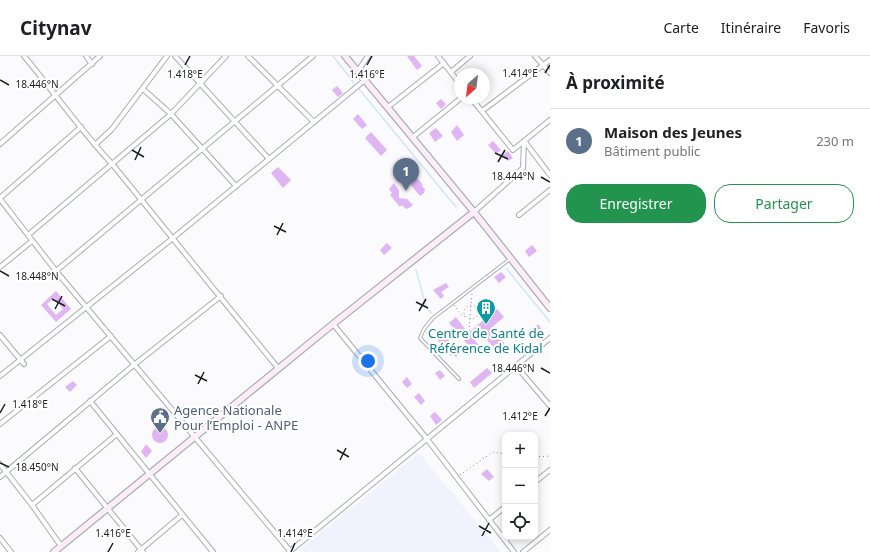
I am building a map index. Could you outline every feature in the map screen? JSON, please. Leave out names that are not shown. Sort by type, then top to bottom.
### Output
[{"type":"street","points":[[24,56],[57,95],[95,145],[221,296],[278,368]]},
{"type":"street","points":[[86,56],[92,64]]},
{"type":"street","points":[[0,144],[100,56]]},
{"type":"street","points":[[95,145],[112,129],[167,56]]},
{"type":"street","points":[[175,56],[236,121],[269,159]]},
{"type":"street","points":[[28,235],[113,165],[171,114],[226,56]]},
{"type":"street","points":[[248,56],[314,122]]},
{"type":"street","points":[[56,271],[313,56]]},
{"type":"street","points":[[345,56],[413,137],[550,308]]},
{"type":"street","points":[[358,71],[368,56]]},
{"type":"street","points":[[438,56],[454,76]]},
{"type":"street","points":[[451,72],[470,56]]},
{"type":"street","points":[[535,56],[550,72]]},
{"type":"street","points":[[482,111],[550,60]]},
{"type":"street","points":[[388,107],[444,63]]},
{"type":"street","points":[[0,375],[173,238],[365,80]]},
{"type":"street","points":[[143,89],[171,114],[236,186]]},
{"type":"street","points":[[413,137],[454,104]]},
{"type":"street","points":[[476,104],[513,150],[550,120]]},
{"type":"street","points":[[81,127],[0,198],[56,271],[87,306],[290,552],[550,338]]},
{"type":"street","points":[[524,141],[550,175]]},
{"type":"street","points":[[54,552],[278,368],[474,212],[523,168],[524,141]]},
{"type":"street","points":[[519,215],[550,190]]},
{"type":"street","points":[[0,267],[32,241]]},
{"type":"street","points":[[0,477],[135,364],[221,296]]},
{"type":"street","points":[[333,324],[427,439],[514,552]]},
{"type":"street","points":[[0,335],[24,364]]},
{"type":"street","points":[[0,424],[111,336]]},
{"type":"street","points":[[516,366],[550,406]]},
{"type":"street","points":[[90,401],[213,552]]},
{"type":"street","points":[[32,504],[117,434]]},
{"type":"street","points":[[0,464],[32,504],[61,546]]},
{"type":"street","points":[[75,468],[108,507],[141,551],[182,515]]},
{"type":"street","points":[[538,480],[550,470]]},
{"type":"street","points":[[489,520],[502,509]]},
{"type":"street","points":[[523,552],[550,530]]},
{"type":"street","points":[[0,538],[11,552]]},
{"type":"lane","points":[[459,379],[420,338],[424,329],[433,318],[510,259]]},
{"type":"path","points":[[469,331],[472,288]]},
{"type":"path","points":[[453,303],[463,317],[465,316],[470,320]]},
{"type":"path","points":[[465,316],[464,309],[471,305],[476,306],[478,313],[474,319],[470,320]]},
{"type":"path","points":[[478,313],[487,315]]},
{"type":"path","points":[[456,478],[493,452],[502,454]]},
{"type":"path","points":[[538,457],[550,456]]},
{"type":"shaded area","points":[[419,453],[501,552],[304,552],[301,549]]},
{"type":"building","points":[[407,56],[414,56],[422,66],[417,70]]},
{"type":"building","points":[[337,86],[343,93],[338,97],[332,90]]},
{"type":"building","points":[[441,99],[446,104],[441,109],[436,103]]},
{"type":"building","points":[[358,114],[367,125],[362,129],[353,119]]},
{"type":"building","points":[[457,125],[464,135],[457,141],[451,132]]},
{"type":"building","points":[[436,128],[443,136],[435,142],[429,133]]},
{"type":"building","points":[[371,132],[387,150],[381,156],[365,138]]},
{"type":"building","points":[[493,141],[501,150],[496,154],[488,145]]},
{"type":"building","points":[[508,151],[513,158],[508,161],[503,155]]},
{"type":"building","points":[[278,167],[291,180],[283,188],[271,173]]},
{"type":"building","points":[[407,171],[413,176],[415,175],[423,185],[422,186],[425,189],[424,193],[420,196],[402,175]]},
{"type":"building","points":[[394,183],[399,190],[399,198],[407,199],[413,205],[409,208],[406,209],[402,205],[400,207],[390,195],[392,193],[389,189]]},
{"type":"building","points":[[387,243],[392,248],[384,255],[380,250]]},
{"type":"building","points":[[532,245],[537,251],[529,257],[525,251]]},
{"type":"building","points":[[501,272],[506,277],[499,283],[494,277]]},
{"type":"building","points":[[446,283],[449,287],[441,292],[444,296],[441,299],[433,290]]},
{"type":"building","points":[[56,291],[71,309],[56,322],[41,305]],"holes":[[[54,298],[63,309],[56,315],[47,304]]]},
{"type":"building","points":[[497,309],[504,317],[491,328],[507,347],[499,354],[483,335],[475,341],[482,348],[475,353],[449,323],[456,317],[468,333]]},
{"type":"building","points":[[538,324],[544,332],[539,336],[533,329]]},
{"type":"building","points":[[440,330],[460,353],[456,357],[453,354],[451,356],[434,336]]},
{"type":"building","points":[[487,368],[492,373],[474,388],[470,382]]},
{"type":"building","points":[[440,370],[445,376],[440,380],[435,373]]},
{"type":"building","points":[[407,377],[412,384],[407,388],[402,382]]},
{"type":"building","points":[[73,381],[77,385],[70,392],[65,387]]},
{"type":"building","points":[[419,393],[425,401],[421,405],[414,397]]},
{"type":"building","points":[[435,412],[442,420],[436,425],[430,416]]},
{"type":"building","name":"Agence Nationale Pour l’Emploi - ANPE","points":[[160,427],[166,429],[168,435],[166,441],[160,443],[154,441],[152,435],[154,429]]},
{"type":"building","points":[[146,444],[152,451],[146,458],[141,452]]},
{"type":"building","points":[[487,469],[494,477],[489,481],[481,474]]},
{"type":"waterway","points":[[333,56],[354,83]]},
{"type":"waterway","points":[[359,89],[456,207]]},
{"type":"waterway","points":[[506,268],[550,322]]},
{"type":"waterway","points":[[416,270],[426,306],[431,313]]},
{"type":"place","name":"Maison des Jeunes","points":[[406,191]]},
{"type":"place","name":"Centre de Santé de Référence de Kidal","points":[[486,325]]},
{"type":"place","name":"Agence Nationale Pour l’Emploi - ANPE","points":[[160,434]]}]
